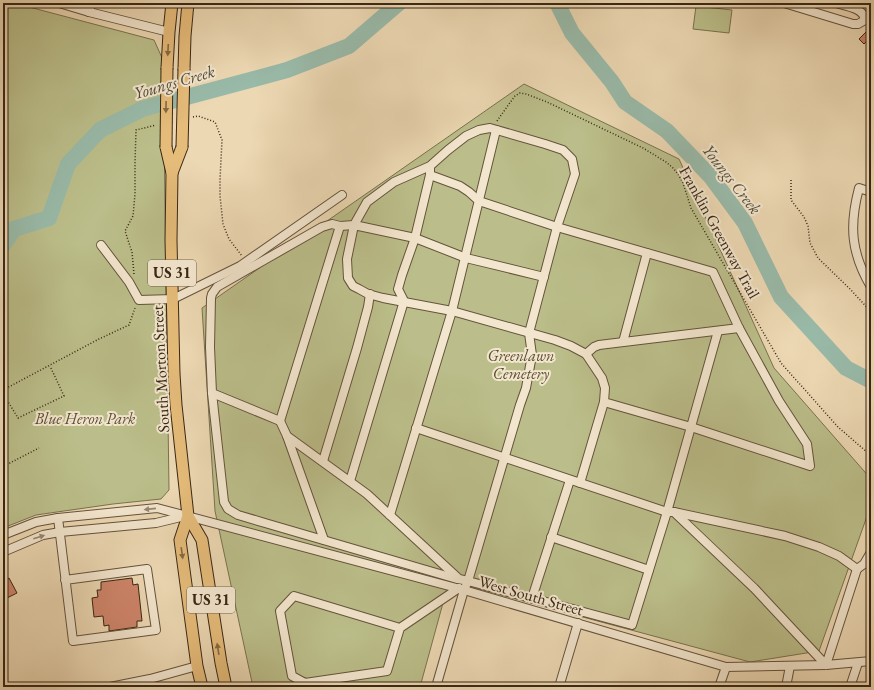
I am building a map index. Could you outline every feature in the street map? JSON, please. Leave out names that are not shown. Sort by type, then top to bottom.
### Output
[{"type":"main road","name":"South Morton Street","points":[[172,3],[167,68],[166,147],[172,173],[171,240],[174,374],[188,516]]},
{"type":"main road","name":"South Morton Street","points":[[172,173],[182,147],[185,36],[188,3]]},
{"type":"main road","points":[[169,32],[185,36]]},
{"type":"main road","name":"US 31","points":[[188,516],[180,540],[197,666],[202,687]]},
{"type":"main road","name":"US 31","points":[[188,516],[202,540],[220,663],[226,687]]},
{"type":"street","points":[[59,3],[169,32]]},
{"type":"street","points":[[89,12],[91,3]]},
{"type":"street","points":[[784,3],[853,24],[868,21],[858,10],[836,3]]},
{"type":"street","points":[[390,515],[452,311],[479,201],[493,129]]},
{"type":"street","points":[[350,480],[404,301],[398,289],[415,238],[430,171],[448,150],[466,136],[479,130],[493,129],[563,150],[572,159],[575,174],[557,228],[529,333],[532,355],[526,388],[463,580],[462,589],[436,687]]},
{"type":"street","points":[[580,483],[604,402],[605,388],[602,378],[586,354],[556,340],[452,311],[392,300],[370,294],[353,286],[348,278],[347,258],[354,225],[367,202],[394,182],[430,171],[460,186],[479,201],[557,228],[713,272],[739,328],[779,401],[806,444],[810,466],[691,427],[604,402]]},
{"type":"street","points":[[871,192],[859,188],[853,219],[853,238],[858,259],[865,277],[871,287]]},
{"type":"street","points":[[101,245],[129,282],[138,300],[173,298],[240,266],[342,194]]},
{"type":"street","points":[[544,277],[466,258],[415,238],[354,225],[340,226],[332,224],[322,226],[217,287],[211,298],[210,347],[212,393],[224,502],[228,509],[238,515],[463,580],[632,625],[649,570],[671,512],[691,427],[718,331]]},
{"type":"street","points":[[324,540],[287,436],[280,421],[340,226]]},
{"type":"street","points":[[623,342],[647,253]]},
{"type":"street","points":[[323,461],[357,348],[370,294]]},
{"type":"street","points":[[586,354],[594,347],[599,345],[739,328]]},
{"type":"street","points":[[212,393],[280,421]]},
{"type":"street","points":[[416,428],[570,480],[671,512],[785,536],[839,556],[858,569]]},
{"type":"street","points":[[287,436],[350,480],[463,580]]},
{"type":"street","points":[[532,598],[570,480]]},
{"type":"street","name":"West South Street","points":[[3,535],[36,522],[58,518],[110,514],[157,508],[462,589],[726,667],[826,665],[871,661]]},
{"type":"street","points":[[671,512],[754,588],[826,665],[858,569],[864,564],[871,552]]},
{"type":"street","points":[[110,514],[111,527]]},
{"type":"street","points":[[3,552],[43,536],[60,532],[156,523],[188,516]]},
{"type":"street","points":[[58,518],[65,580],[73,641],[156,630],[147,569],[65,580]]},
{"type":"street","points":[[551,537],[649,570]]},
{"type":"street","points":[[400,628],[294,596],[280,611],[292,676],[306,683],[387,671],[400,628],[462,589]]},
{"type":"street","points":[[559,687],[578,623]]},
{"type":"street","points":[[850,687],[858,663]]},
{"type":"street","points":[[110,687],[150,679],[197,666]]},
{"type":"street","points":[[786,687],[790,666]]},
{"type":"street","points":[[719,687],[726,667]]},
{"type":"path","name":"Franklin Greenway Trail","points":[[493,129],[496,122],[515,96],[520,93],[526,94],[547,102],[643,148],[673,168],[683,183],[691,208],[781,363],[838,427],[871,454]]},
{"type":"path","points":[[190,117],[198,116],[216,122],[222,140],[220,191],[222,224],[229,239],[246,262]]},
{"type":"path","points":[[3,390],[99,339],[129,326],[136,306],[136,294],[132,252],[125,230],[133,216],[135,194],[136,130],[159,124]]},
{"type":"path","points":[[791,180],[791,200],[804,217],[808,226],[810,243],[818,258],[871,312]]},
{"type":"path","points":[[7,400],[18,418],[64,396],[50,366]]},
{"type":"path","points":[[3,466],[7,388]]},
{"type":"path","points":[[3,466],[39,448]]},
{"type":"green space","name":"Blue Heron Park","points":[[3,3],[14,3],[154,40],[163,60],[169,490],[161,499],[36,515],[3,528]]},
{"type":"green space","points":[[696,6],[732,10],[729,33],[693,29]]},
{"type":"green space","name":"Greenlawn Cemetery","points":[[524,84],[679,159],[774,368],[871,479],[871,505],[819,651],[750,662],[449,581],[420,687],[253,687],[215,511],[202,308]]},
{"type":"building","points":[[866,32],[871,37],[864,44],[859,39]]},
{"type":"building","points":[[9,578],[17,593],[3,600],[3,581]]},
{"type":"building","points":[[132,578],[133,585],[138,584],[142,621],[137,621],[137,627],[109,631],[109,625],[104,626],[103,616],[94,617],[92,598],[98,597],[97,590],[101,590],[101,582]]},
{"type":"waterway","name":"Youngs Creek","points":[[3,245],[14,229],[49,218],[68,164],[100,130],[142,109],[287,70],[349,46],[399,3]]},
{"type":"waterway","name":"Youngs Creek","points":[[557,3],[572,33],[612,82],[625,102],[667,131],[711,177],[745,223],[781,297],[846,368],[871,381]]}]
